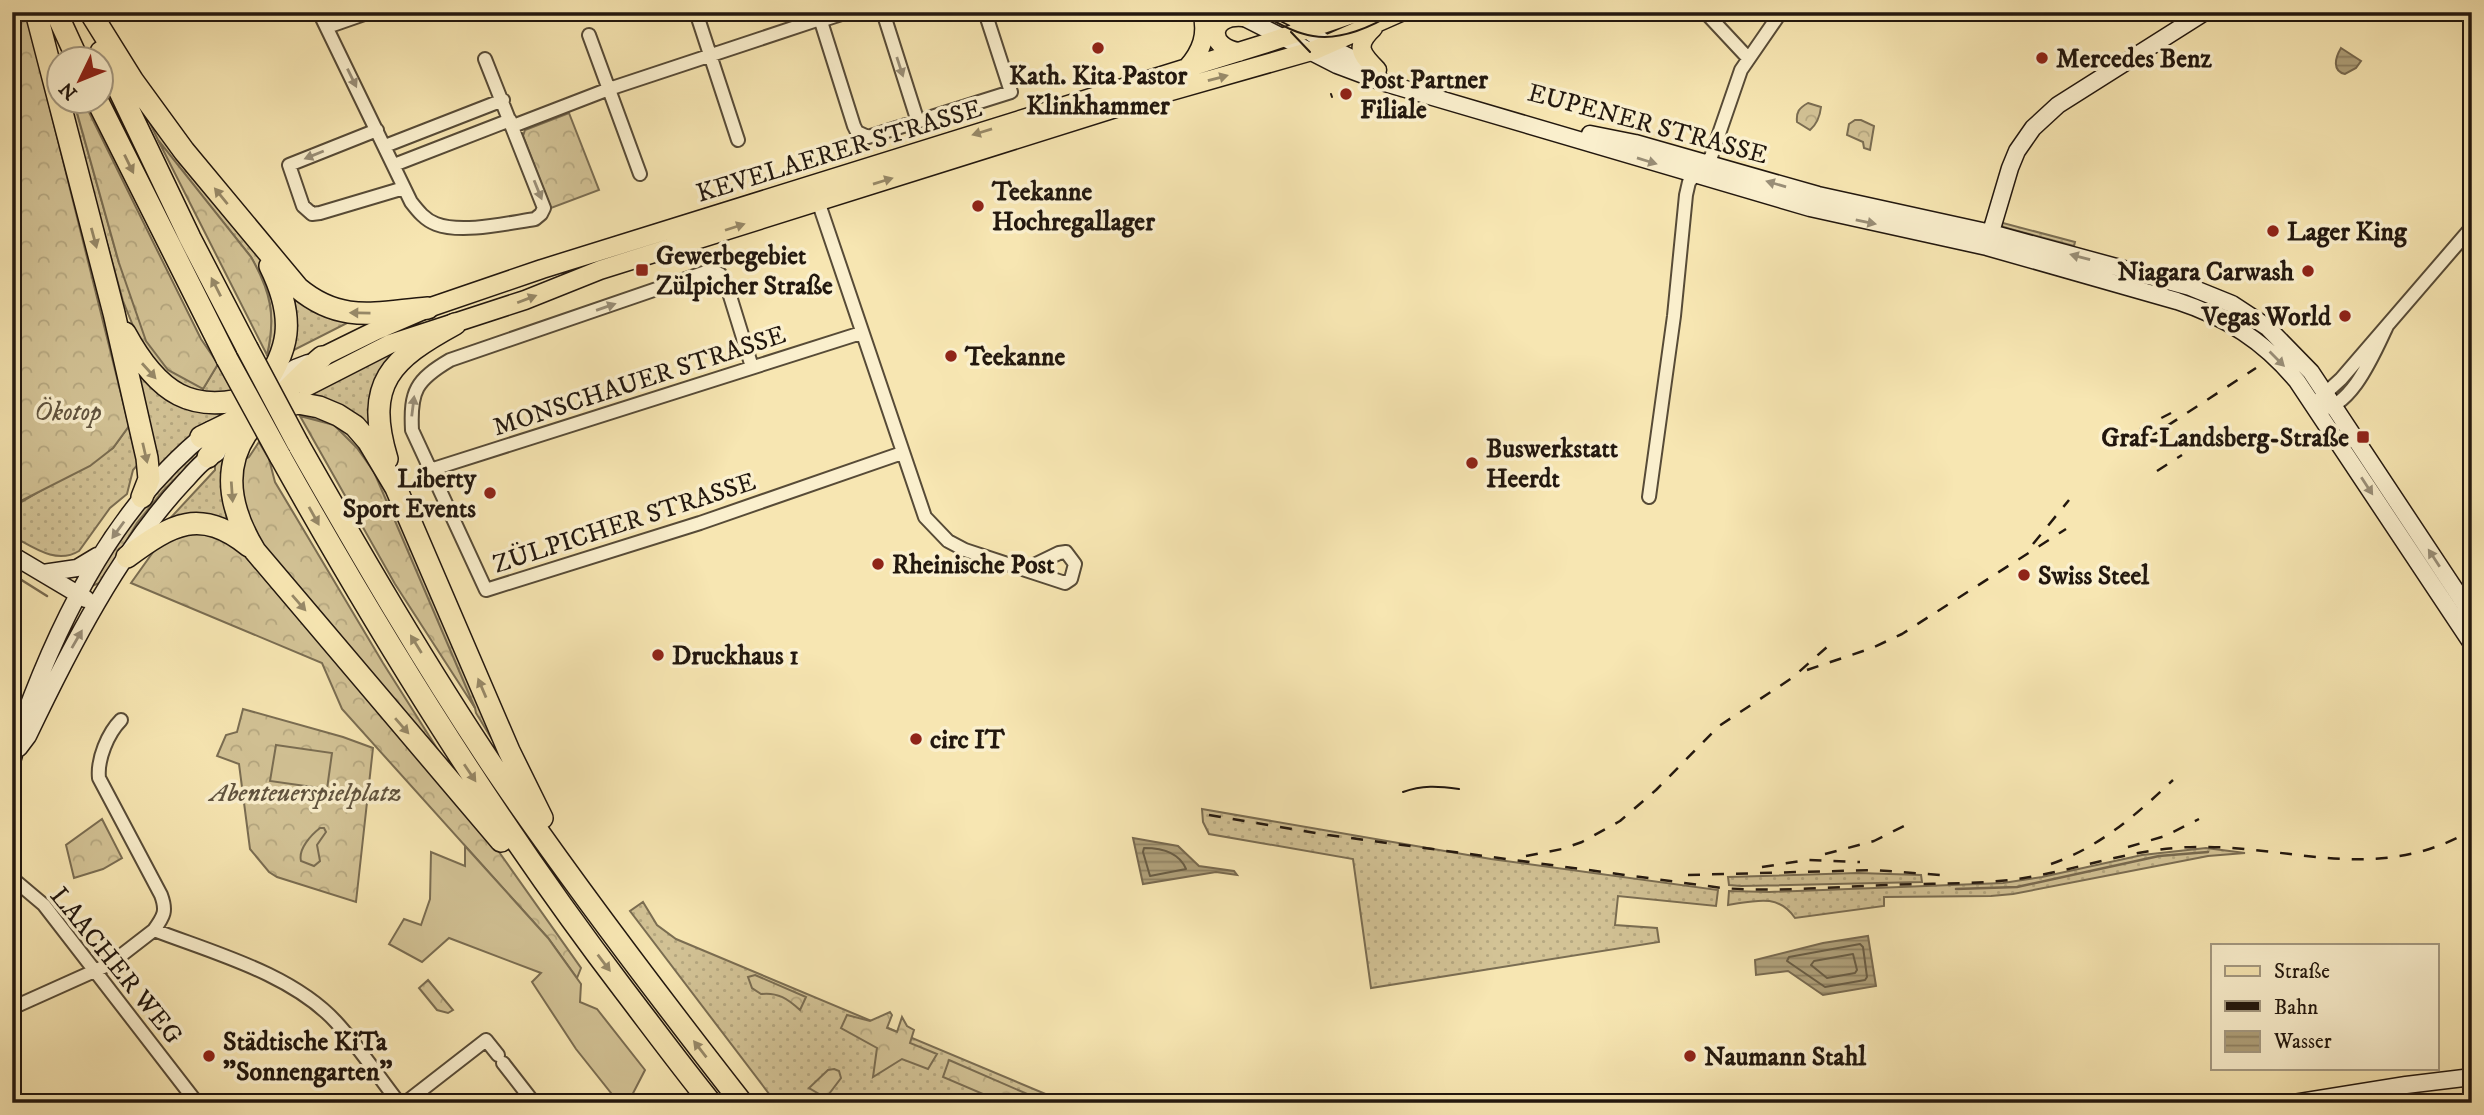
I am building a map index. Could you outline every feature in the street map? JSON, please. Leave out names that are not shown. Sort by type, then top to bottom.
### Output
[{"type":"highway","points":[[36,12],[114,313],[148,466],[149,479],[142,497]]},
{"type":"highway","points":[[56,12],[72,46]]},
{"type":"highway","points":[[82,12],[190,238],[356,547],[473,735],[661,1000],[742,1103]]},
{"type":"highway","points":[[90,12],[155,111],[257,241],[298,288],[315,301],[335,310],[362,314],[428,308]]},
{"type":"highway","points":[[105,116],[228,359],[281,456],[389,645],[443,733],[563,909],[711,1103]]},
{"type":"highway","points":[[257,241],[278,282],[287,319],[281,358],[234,460],[231,496],[235,514],[255,551],[403,727],[563,909]]},
{"type":"highway","points":[[114,313],[141,363],[158,381],[173,391],[189,398],[218,404],[240,401],[298,403],[319,407],[338,415],[355,426],[368,441],[396,488]]},
{"type":"highway","points":[[455,324],[404,355],[387,377],[380,393],[377,412],[380,436],[396,488],[509,751],[585,896]]},
{"type":"highway","points":[[201,437],[240,418],[263,402],[297,388],[298,377],[322,357]]},
{"type":"highway","points":[[208,457],[240,418]]},
{"type":"highway","points":[[127,557],[169,529],[195,522],[224,530],[255,551]]},
{"type":"main road","points":[[1187,68],[1202,45],[1205,25],[1202,12]]},
{"type":"main road","points":[[1284,12],[1298,19],[1328,23]]},
{"type":"main road","name":"EUPENER STRASSE","points":[[1284,12],[1328,45],[1377,70],[1590,134],[1635,144],[1700,169]]},
{"type":"main road","name":"KEVELAERER STRASSE","points":[[322,357],[428,308],[542,269],[1239,52],[1358,12]]},
{"type":"main road","name":"KEVELAERER STRASSE","points":[[297,388],[390,344],[455,324],[600,270],[1157,95],[1310,52],[1401,12]]},
{"type":"main road","points":[[1989,240],[2010,168],[2017,151],[2033,128],[2058,105],[2205,12]]},
{"type":"main road","points":[[1238,15],[1220,21],[1216,33],[1224,48],[1239,52]]},
{"type":"main road","name":"EUPENER STRASSE","points":[[1238,15],[1348,70],[1385,83],[1700,169],[1818,195],[1989,240]]},
{"type":"main road","points":[[1374,26],[1365,35],[1362,49],[1363,57],[1377,70]]},
{"type":"main road","points":[[1989,240],[2190,287],[2232,304],[2267,327],[2311,372],[2472,615]]},
{"type":"main road","points":[[1989,240],[2208,311],[2236,325],[2278,359],[2297,381],[2471,642]]},
{"type":"main road","points":[[14,757],[28,736],[58,673],[97,605],[157,512],[208,457],[217,453],[295,368],[322,357]]},
{"type":"main road","points":[[14,757],[22,722],[51,647],[77,593],[103,552],[142,497],[183,452],[201,437],[263,402]]},
{"type":"main road","points":[[43,573],[77,568],[103,552]]},
{"type":"main road","points":[[12,555],[97,605]]},
{"type":"main road","points":[[2294,1103],[2472,1077]]},
{"type":"street","points":[[319,12],[411,202],[421,215],[436,224],[454,227],[484,226],[535,219],[544,208],[485,59]]},
{"type":"street","points":[[327,27],[370,12]]},
{"type":"street","points":[[696,12],[738,140]]},
{"type":"street","points":[[394,165],[819,18],[848,12]]},
{"type":"street","points":[[883,12],[918,122]]},
{"type":"street","points":[[819,18],[857,132],[868,137],[1011,92],[985,12]]},
{"type":"street","points":[[1705,12],[1748,58]]},
{"type":"street","points":[[1700,169],[1710,158],[1735,86],[1748,58],[1781,12]]},
{"type":"street","points":[[589,35],[640,174]]},
{"type":"street","points":[[385,146],[503,100]]},
{"type":"street","points":[[377,130],[289,166],[303,206],[312,214],[320,213],[404,188]]},
{"type":"street","name":"EUPENER STRASSE","points":[[1649,497],[1674,316],[1686,195],[1689,182],[1700,169]]},
{"type":"street","points":[[818,201],[925,517],[948,541],[965,550],[1026,569]]},
{"type":"street","points":[[2316,409],[2318,400],[2330,399],[2341,379],[2472,226]]},
{"type":"street","points":[[430,470],[412,430],[411,404],[416,387],[429,372],[450,360],[709,271],[720,274],[726,283],[752,367]]},
{"type":"street","name":"MONSCHAUER STRASSE","points":[[430,470],[861,333]]},
{"type":"street","name":"ZÜLPICHER STRASSE","points":[[430,470],[486,590],[700,523],[902,453]]},
{"type":"street","points":[[12,1008],[110,964],[154,930],[164,916],[165,907],[161,895],[99,778],[99,765],[112,729],[121,720]]},
{"type":"street","name":"LAACHER WEG","points":[[12,878],[44,905],[197,1103]]},
{"type":"street","name":"LAACHER WEG","points":[[12,884],[26,889]]},
{"type":"street","points":[[154,930],[277,978],[303,995],[335,1021],[400,1103]]},
{"type":"street","points":[[405,1103],[486,1040],[534,1103]]},
{"type":"green space","name":"Ökotop","points":[[12,12],[26,12],[46,92],[46,116],[52,116],[129,426],[113,448],[90,466],[13,505]]},
{"type":"green space","points":[[1808,103],[1821,107],[1818,120],[1810,130],[1797,122],[1799,111]]},
{"type":"green space","points":[[569,113],[599,190],[551,208],[523,136],[525,130]]},
{"type":"green space","points":[[146,115],[257,250],[274,284],[281,319],[274,355],[267,355],[271,328],[270,305],[258,270],[251,257],[158,140]]},
{"type":"green space","points":[[72,116],[78,116],[119,263],[203,389],[218,364],[235,395],[207,396],[172,382],[144,353],[123,301]]},
{"type":"green space","points":[[78,116],[91,116],[201,339],[218,364],[203,389],[168,370],[146,341],[119,263]]},
{"type":"green space","points":[[1855,120],[1874,126],[1870,150],[1864,148],[1863,142],[1847,135],[1849,124]]},
{"type":"green space","points":[[158,140],[251,257],[258,270],[270,305],[271,328],[267,355]]},
{"type":"green space","points":[[2001,223],[2075,242],[2074,246],[2003,227]]},
{"type":"green space","points":[[292,289],[355,319],[290,352],[297,321]]},
{"type":"green space","points":[[402,347],[375,432],[302,399]]},
{"type":"green space","points":[[137,373],[160,393],[178,403],[228,409],[185,442],[156,473]]},
{"type":"green space","points":[[12,391],[23,501],[113,448],[129,426],[134,449],[141,461],[133,470],[127,494],[110,508],[79,551],[70,555],[45,553],[12,536]]},
{"type":"green space","points":[[298,412],[324,413],[368,448],[504,759],[476,713],[334,425],[300,416]]},
{"type":"green space","points":[[300,416],[334,425],[357,448],[374,472],[475,708],[395,584]]},
{"type":"green space","points":[[212,442],[163,491],[137,523],[115,565],[102,582],[87,588],[135,513],[191,451]]},
{"type":"green space","points":[[259,442],[269,459],[275,482],[383,663],[464,791],[262,549],[240,505],[241,461],[249,457]]},
{"type":"green space","points":[[227,453],[223,491],[229,528],[163,526],[215,470],[215,464]]},
{"type":"green space","points":[[189,531],[225,539],[246,557],[492,842],[581,968],[577,978],[548,938],[342,709],[322,663],[131,583],[156,548]]},
{"type":"green space","name":"Abenteuerspielplatz","points":[[243,709],[373,748],[356,902],[277,877],[269,872],[250,849],[239,764],[217,756],[226,735],[237,732]]},
{"type":"green space","points":[[276,745],[332,753],[327,789],[270,781]]},
{"type":"green space","points":[[1202,809],[1491,859],[1718,890],[1716,906],[1618,896],[1615,925],[1657,928],[1659,942],[1371,988],[1353,859],[1209,834],[1203,822]]},
{"type":"green space","points":[[102,819],[122,858],[103,869],[74,878],[66,845]]},
{"type":"green space","points":[[320,828],[324,828],[326,832],[317,845],[320,861],[314,866],[301,861],[301,852]]},
{"type":"green space","points":[[465,846],[548,938],[581,984],[580,1002],[597,1009],[645,1070],[628,1103],[619,1103],[576,1049],[532,982],[541,973],[449,938],[422,962],[389,944],[404,919],[421,925],[430,899],[431,852],[465,866]]},
{"type":"green space","points":[[2206,848],[2245,853],[2208,856],[2013,894],[1884,897],[1884,906],[1795,918],[1788,910],[1773,902],[1728,905],[1729,891],[1769,892],[2003,883],[2142,855]]},
{"type":"green space","points":[[1858,873],[1921,875],[1922,882],[1741,886],[1729,885],[1728,877]]},
{"type":"green space","points":[[643,902],[657,925],[676,939],[1067,1103],[776,1103],[630,911]]},
{"type":"green space","points":[[755,975],[806,997],[800,1010],[782,997],[761,994],[752,988],[748,977]]},
{"type":"green space","points":[[428,980],[453,1010],[448,1013],[437,1010],[419,988]]},
{"type":"green space","points":[[890,1012],[892,1015],[887,1028],[897,1032],[902,1017],[907,1026],[914,1030],[910,1043],[937,1054],[928,1069],[902,1059],[873,1077],[877,1048],[841,1028],[847,1015],[870,1021]]},
{"type":"green space","points":[[949,1060],[1048,1103],[1004,1103],[943,1077]]},
{"type":"green space","points":[[828,1070],[839,1071],[841,1078],[826,1098],[809,1088]]},
{"type":"water","points":[[2341,48],[2361,61],[2356,68],[2345,74],[2336,67]]},
{"type":"water","points":[[1133,838],[1178,846],[1199,866],[1234,871],[1237,875],[1216,872],[1143,884]]},
{"type":"water","points":[[1868,936],[1876,986],[1823,995],[1788,971],[1756,975],[1755,960],[1823,943]]},
{"type":"waterway","points":[[12,574],[47,596]]},
{"type":"waterway","points":[[1956,889],[2017,887],[2159,856],[2208,852]]},
{"type":"tram line","points":[[1257,12],[1298,32],[1323,37],[1356,31],[1396,12]]},
{"type":"tram line","points":[[1291,32],[1310,52]]},
{"type":"tram line","points":[[1403,792],[1430,787],[1459,789]]},
{"type":"railway","points":[[2147,439],[2256,368]]},
{"type":"railway","points":[[2140,429],[2171,413]]},
{"type":"railway","points":[[2157,471],[2182,455]]},
{"type":"railway","points":[[2033,544],[2069,500]]},
{"type":"railway","points":[[1807,670],[1872,648],[1902,634],[2066,529]]},
{"type":"railway","points":[[1526,856],[1582,842],[1620,821],[1656,790],[1719,726],[1792,678],[1827,647]]},
{"type":"railway","points":[[2051,864],[2086,849],[2101,839],[2173,780]]},
{"type":"railway","points":[[1209,815],[1328,835],[1722,888],[1763,890],[2007,880],[2043,875],[2137,853],[2175,848],[2214,847],[2325,858],[2397,856],[2434,847],[2472,830]]},
{"type":"railway","points":[[2128,847],[2165,836],[2199,819]]},
{"type":"railway","points":[[1825,854],[1874,841],[1904,826]]},
{"type":"railway","points":[[1762,867],[1807,860],[1860,862]]},
{"type":"railway","points":[[1688,875],[1874,870],[1940,875]]},
{"type":"place","name":"Kath. Kita Pastor Klinkhammer","points":[[1098,48]]},
{"type":"place","name":"Mercedes Benz","points":[[2042,58]]},
{"type":"place","name":"Post Partner Filiale","points":[[1346,94]]},
{"type":"place","name":"Teekanne Hochregallager","points":[[978,206]]},
{"type":"place","name":"Lager King","points":[[2273,231]]},
{"type":"place","name":"Gewerbegebiet Zülpicher Straße","points":[[642,270]]},
{"type":"place","name":"Niagara Carwash","points":[[2308,271]]},
{"type":"place","name":"Vegas World","points":[[2345,316]]},
{"type":"place","name":"Teekanne","points":[[951,356]]},
{"type":"place","name":"Graf-Landsberg-Straße","points":[[2363,437]]},
{"type":"place","name":"Buswerkstatt Heerdt","points":[[1472,463]]},
{"type":"place","name":"Liberty Sport Events","points":[[490,493]]},
{"type":"place","name":"Rheinische Post","points":[[878,564]]},
{"type":"place","name":"Swiss Steel","points":[[2024,575]]},
{"type":"place","name":"Druckhaus 1","points":[[658,655]]},
{"type":"place","name":"circ IT","points":[[916,739]]},
{"type":"place","name":"Städtische KiTa \"Sonnengarten\"","points":[[209,1056]]},
{"type":"place","name":"Naumann Stahl","points":[[1690,1056]]}]
